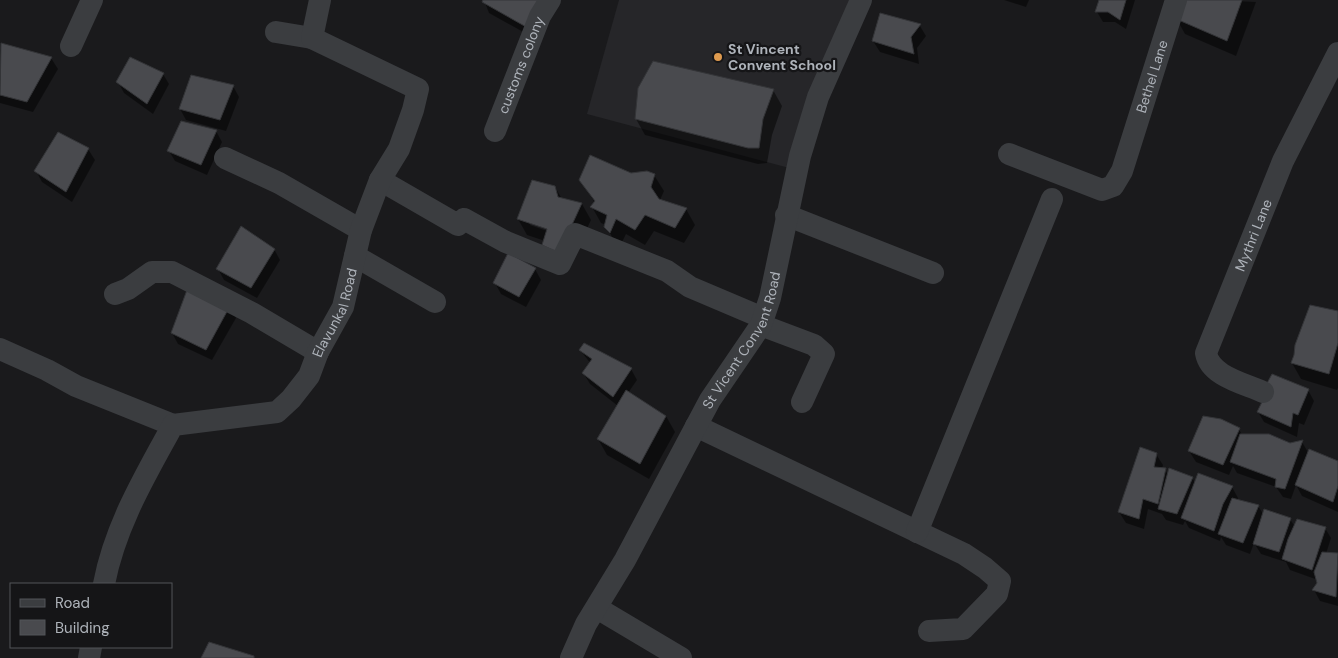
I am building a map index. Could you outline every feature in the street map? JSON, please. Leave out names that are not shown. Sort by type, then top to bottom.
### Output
[{"type":"street","points":[[71,46],[92,0]]},
{"type":"street","points":[[276,32],[312,38],[320,0]]},
{"type":"street","name":"customs colony","points":[[494,131],[540,16],[550,0]]},
{"type":"street","name":"St Vicent Convent Road","points":[[571,658],[586,624],[597,608],[710,400],[762,321],[770,298],[786,215],[800,156],[818,96],[861,0]]},
{"type":"street","name":"Bethel Lane","points":[[1008,154],[1102,190],[1113,186],[1122,171],[1128,155],[1176,0]]},
{"type":"street","name":"Elavunkal Road","points":[[173,425],[277,412],[291,399],[309,376],[318,352],[344,307],[361,230],[380,180],[398,149],[413,110],[418,89],[312,38]]},
{"type":"street","name":"Mythri Lane","points":[[1263,392],[1216,371],[1207,362],[1206,353],[1284,161],[1338,53]]},
{"type":"street","points":[[225,158],[279,183],[361,230]]},
{"type":"street","points":[[380,180],[458,225],[464,218],[506,242],[560,264],[576,234],[667,271],[690,287],[814,345],[824,354],[802,402]]},
{"type":"street","points":[[917,532],[1052,199]]},
{"type":"street","points":[[786,215],[932,273]]},
{"type":"street","points":[[356,256],[435,302]]},
{"type":"street","points":[[115,294],[152,272],[172,272],[252,313],[318,352]]},
{"type":"street","points":[[0,349],[83,389],[173,425],[127,512],[110,554],[104,583]]},
{"type":"street","points":[[696,426],[964,554],[985,568],[1000,582],[997,594],[962,629],[929,631]]},
{"type":"street","points":[[597,608],[681,658]]},
{"type":"shaded area","name":"St Vincent Convent School","points":[[619,0],[851,0],[797,170],[587,114]]},
{"type":"building","points":[[483,0],[539,0],[528,28],[482,2]]},
{"type":"building","points":[[1099,0],[1126,0],[1120,20],[1108,12],[1095,12]]},
{"type":"building","points":[[1183,0],[1242,0],[1227,41],[1174,18]]},
{"type":"building","points":[[880,13],[921,24],[911,37],[914,54],[872,41]]},
{"type":"building","points":[[1,43],[52,57],[27,102],[0,95]]},
{"type":"building","points":[[130,57],[164,73],[147,104],[116,82]]},
{"type":"building","points":[[653,61],[774,89],[763,119],[759,148],[748,148],[635,119],[638,88]]},
{"type":"building","points":[[191,75],[234,85],[220,120],[179,109]]},
{"type":"building","points":[[181,121],[217,130],[201,165],[167,151]]},
{"type":"building","points":[[58,132],[89,148],[66,192],[34,171]]},
{"type":"building","points":[[590,155],[631,173],[647,171],[655,174],[651,187],[659,199],[687,208],[675,228],[645,215],[635,230],[616,219],[610,233],[604,227],[607,215],[590,207],[595,201],[579,180]]},
{"type":"building","points":[[532,180],[555,186],[558,197],[582,203],[559,253],[542,245],[547,229],[517,219]]},
{"type":"building","points":[[241,226],[275,249],[251,288],[216,269]]},
{"type":"building","points":[[508,253],[536,268],[519,297],[493,283]]},
{"type":"building","points":[[187,290],[230,306],[206,350],[171,333]]},
{"type":"building","points":[[1310,305],[1338,311],[1338,343],[1329,374],[1291,363],[1295,345]]},
{"type":"building","points":[[584,343],[632,368],[613,397],[582,373],[592,359],[579,350]]},
{"type":"building","points":[[1272,374],[1309,389],[1298,415],[1293,413],[1291,427],[1257,412],[1262,402],[1259,398]]},
{"type":"building","points":[[626,390],[666,416],[640,464],[597,439]]},
{"type":"building","points":[[1203,416],[1221,419],[1240,428],[1223,465],[1188,451]]},
{"type":"building","points":[[1240,434],[1269,434],[1290,443],[1303,440],[1285,489],[1275,487],[1276,479],[1230,462]]},
{"type":"building","points":[[1140,447],[1157,453],[1154,467],[1166,468],[1158,504],[1143,499],[1139,519],[1118,512]]},
{"type":"building","points":[[1309,449],[1338,461],[1338,486],[1333,502],[1295,485]]},
{"type":"building","points":[[1169,468],[1193,477],[1177,514],[1158,509]]},
{"type":"building","points":[[1198,473],[1233,486],[1223,504],[1214,531],[1181,518]]},
{"type":"building","points":[[1232,498],[1259,505],[1243,543],[1218,534]]},
{"type":"building","points":[[1264,509],[1291,518],[1279,552],[1253,544]]},
{"type":"building","points":[[1297,519],[1326,527],[1312,570],[1282,559]]},
{"type":"building","points":[[1322,552],[1338,553],[1336,597],[1312,590],[1317,583],[1314,572]]},
{"type":"building","points":[[209,642],[254,656],[254,658],[201,658]]},
{"type":"place","name":"St Vincent Convent School","points":[[718,57]]}]
